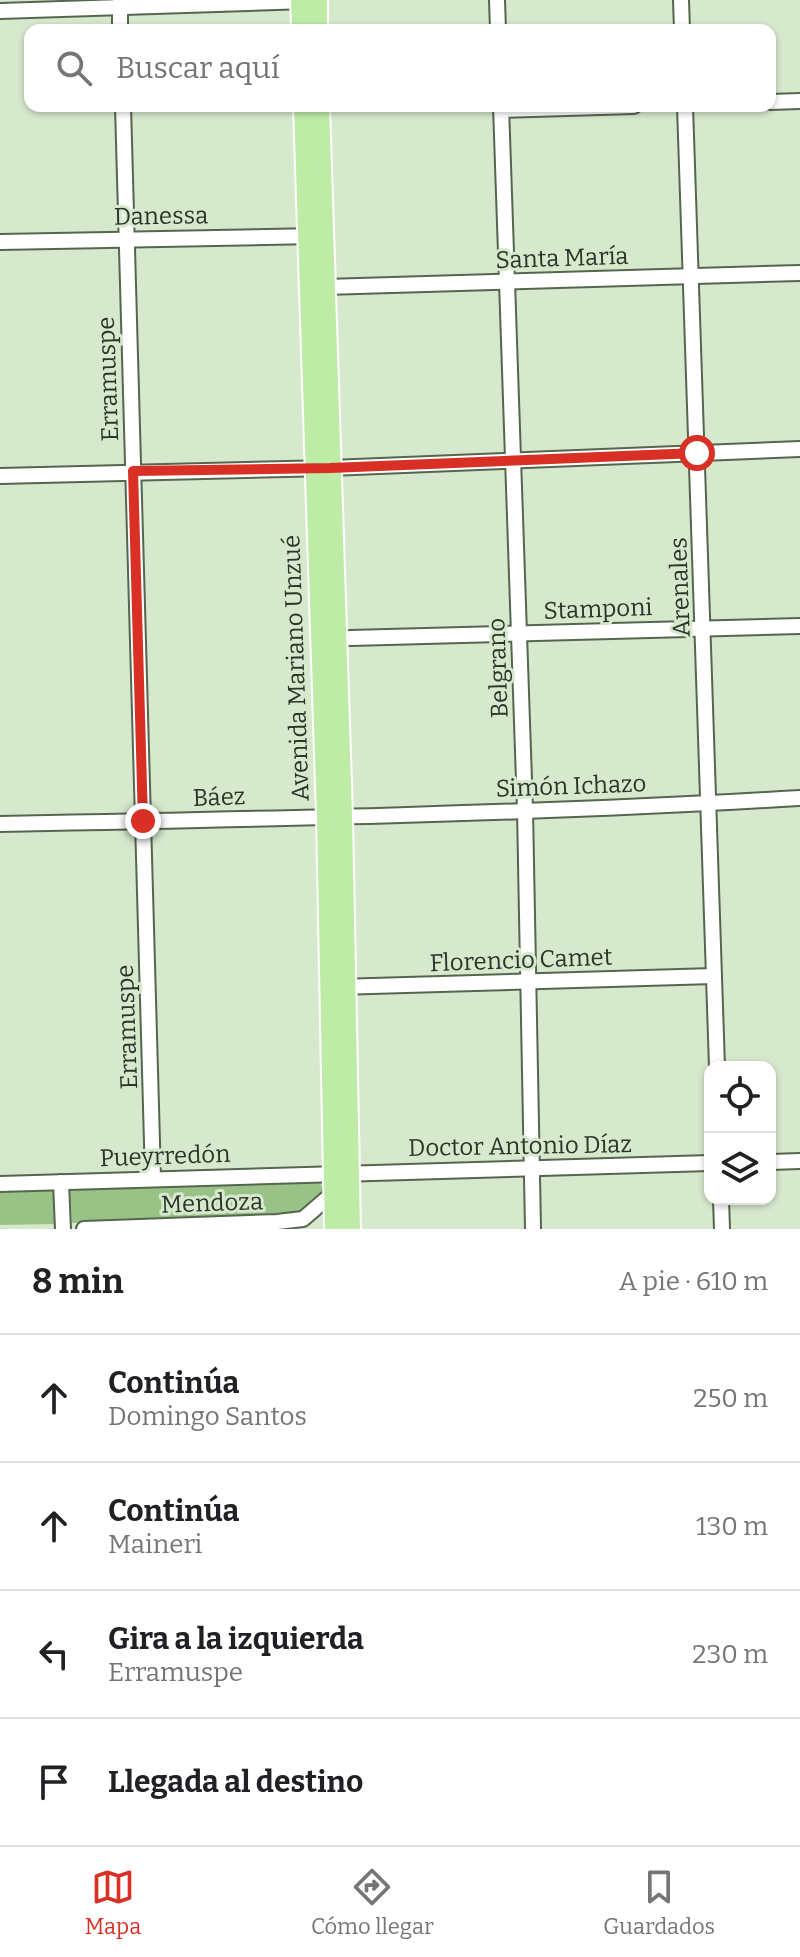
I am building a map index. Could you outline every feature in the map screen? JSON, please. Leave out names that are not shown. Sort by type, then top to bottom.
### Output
[{"type":"main road","points":[[303,24],[309,1]]},
{"type":"main road","points":[[309,1],[316,24]]},
{"type":"main road","name":"Avenida Mariano Unzué","points":[[304,112],[314,236],[318,349],[334,816],[341,1172],[351,1229]]},
{"type":"main road","name":"Avenida Mariano Unzué","points":[[318,349],[325,287],[314,236],[320,112]]},
{"type":"main road","name":"Avenida Mariano Unzué","points":[[334,1229],[332,1194],[341,1172]]},
{"type":"street","points":[[497,0],[498,24]]},
{"type":"street","points":[[681,0],[682,24]]},
{"type":"street","points":[[0,11],[120,3],[309,1]]},
{"type":"street","points":[[120,3],[120,24]]},
{"type":"street","points":[[776,102],[800,101]]},
{"type":"street","name":"Erramuspe","points":[[123,112],[153,1178]]},
{"type":"street","name":"Belgrano","points":[[501,112],[525,810],[533,1229]]},
{"type":"street","name":"Arenales","points":[[685,112],[717,1061]]},
{"type":"street","name":"Danessa","points":[[0,242],[314,236]]},
{"type":"street","name":"Santa María","points":[[325,287],[800,273]]},
{"type":"street","points":[[0,476],[800,449]]},
{"type":"street","name":"Stamponi","points":[[350,638],[800,626]]},
{"type":"street","name":"Simón Ichazo","points":[[334,816],[710,804],[800,798]]},
{"type":"street","name":"Báez","points":[[0,824],[334,816]]},
{"type":"street","name":"Florencio Camet","points":[[338,987],[714,976]]},
{"type":"street","points":[[776,1162],[800,1161]]},
{"type":"street","name":"Doctor Antonio Díaz","points":[[341,1172],[704,1163]]},
{"type":"street","name":"Pueyrredón","points":[[0,1184],[341,1172]]},
{"type":"street","points":[[61,1182],[63,1229]]},
{"type":"street","name":"Mendoza","points":[[84,1229],[277,1222],[305,1224],[332,1194]]},
{"type":"street","points":[[721,1205],[722,1229]]},
{"type":"green space","points":[[319,1180],[324,1191],[302,1212],[290,1216],[72,1223],[70,1186]]},
{"type":"green space","points":[[55,1188],[55,1224],[0,1225],[0,1189]]},
{"type":"route","points":[[143,821],[133,471],[330,468],[697,453]]}]
